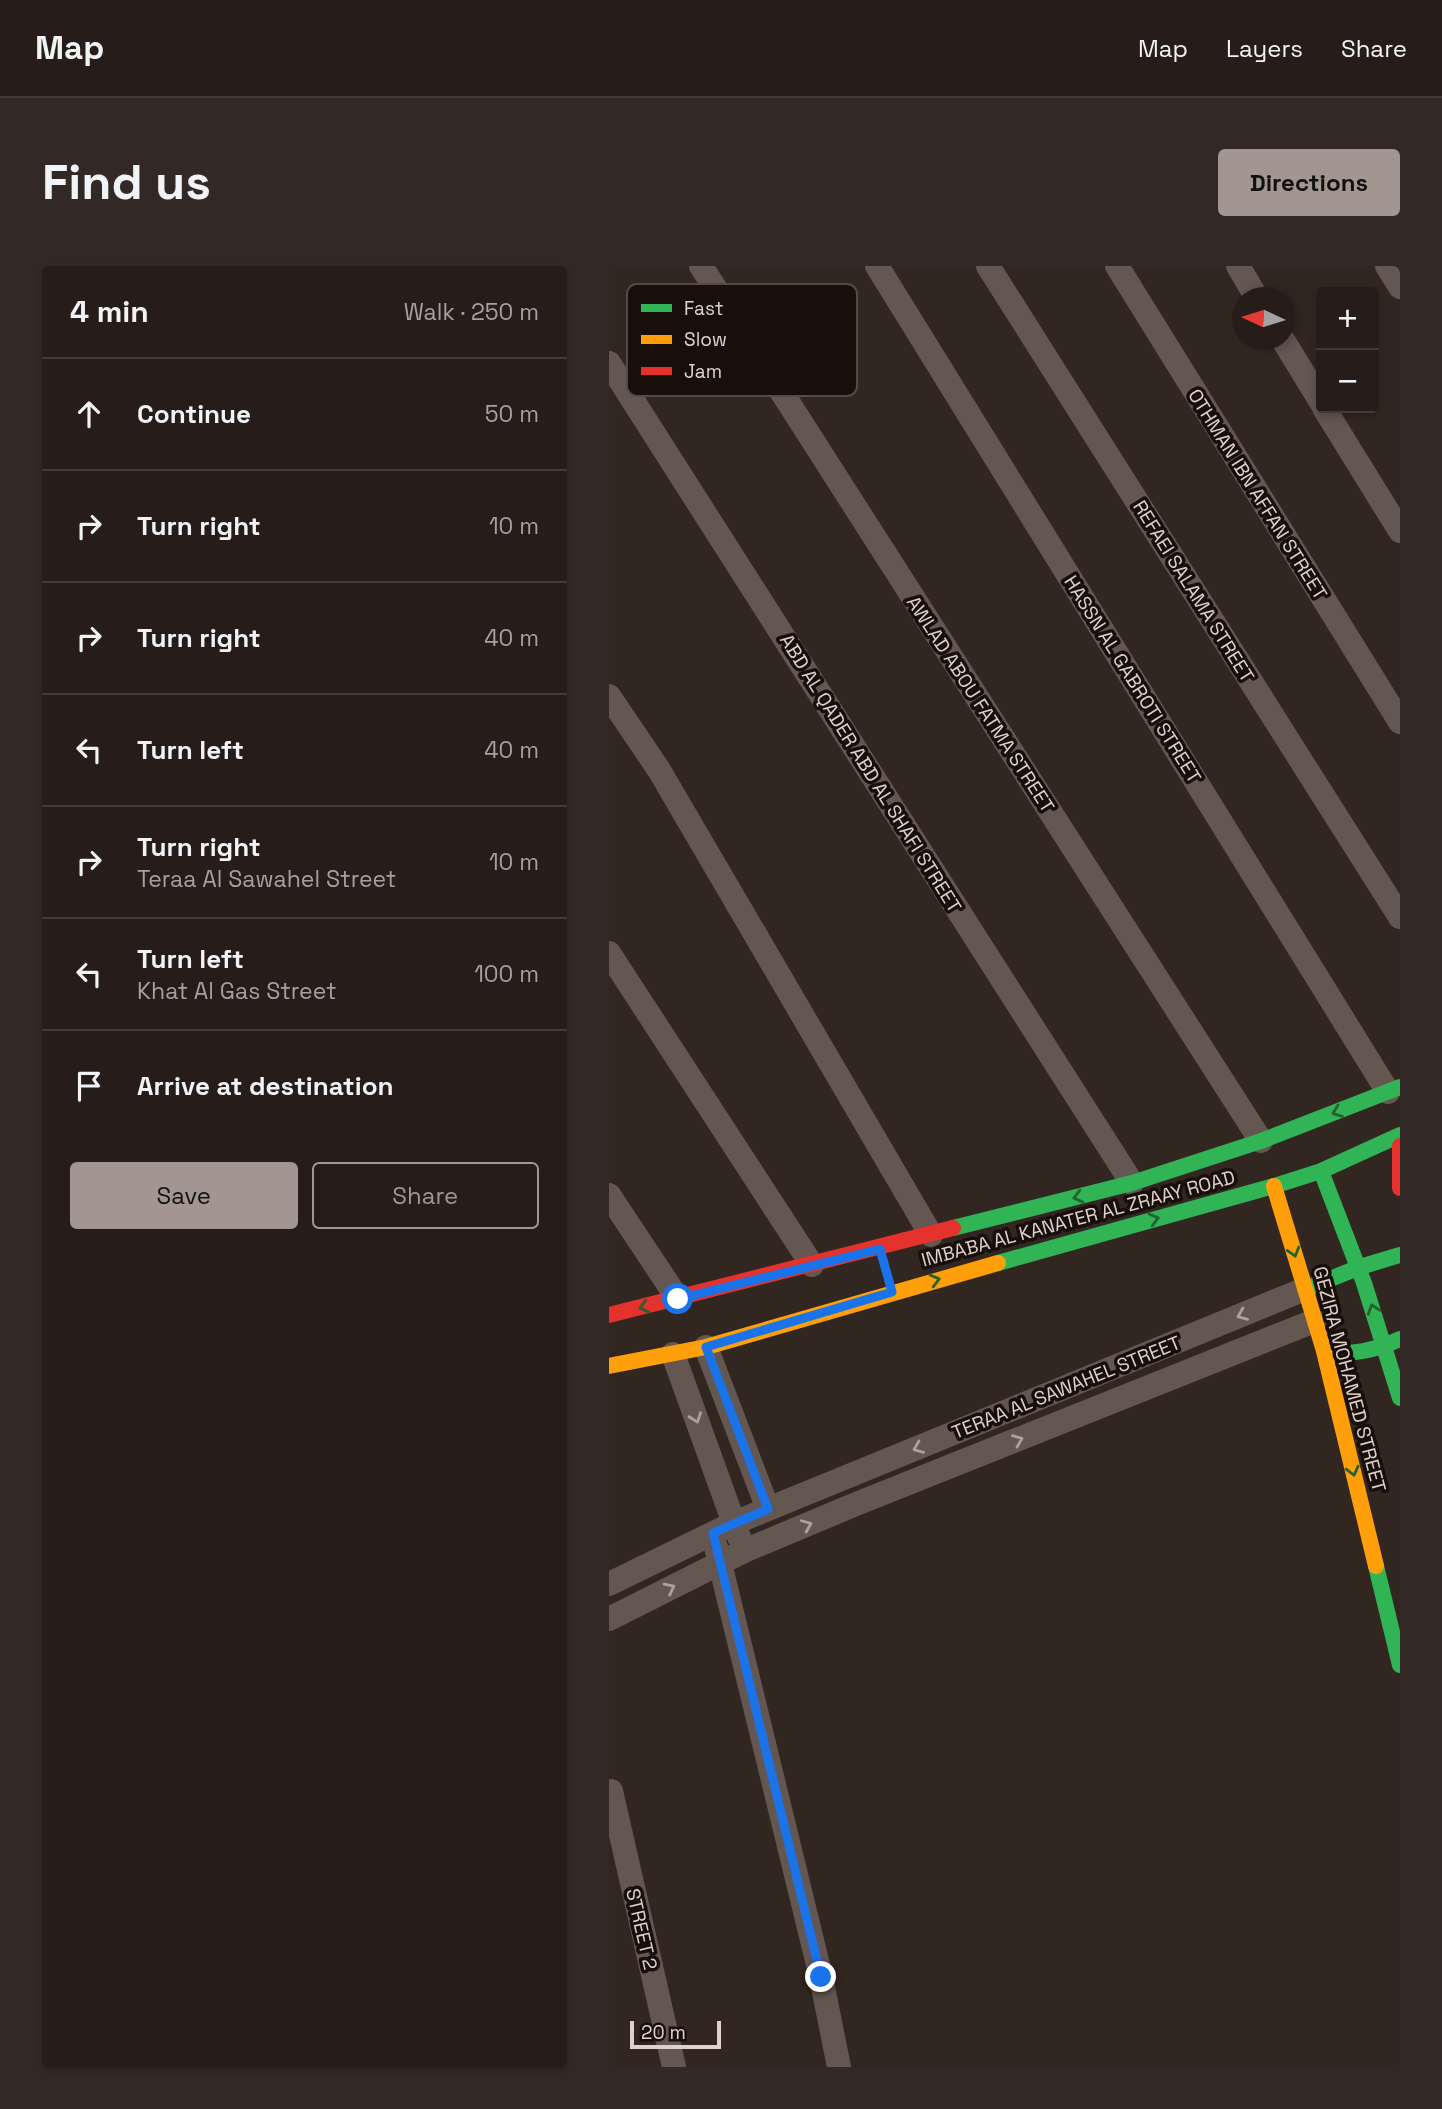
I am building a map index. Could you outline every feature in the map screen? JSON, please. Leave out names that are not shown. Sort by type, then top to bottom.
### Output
[{"type":"main road","name":"IMBABA AL KANATER AL ZRAAY ROAD","points":[[609,1315],[812,1265],[882,1254],[931,1235],[1132,1183],[1261,1141],[1394,1089]]},
{"type":"main road","name":"IMBABA AL KANATER AL ZRAAY ROAD","points":[[609,1366],[706,1347],[890,1286],[1274,1186],[1321,1171],[1400,1135]]},
{"type":"main road","points":[[1400,1146],[1400,1188]]},
{"type":"main road","name":"GEZIRA MOHAMED STREET","points":[[1321,1171],[1394,1350],[1400,1398]]},
{"type":"main road","name":"GEZIRA MOHAMED STREET","points":[[1274,1186],[1324,1351],[1400,1665]]},
{"type":"main road","name":"TERAA AL SAWAHEL STREET","points":[[1305,1289],[1360,1267],[1400,1255]]},
{"type":"main road","points":[[1324,1351],[1361,1354],[1394,1350]]},
{"type":"street","name":"AWLAD ABOU FATMA STREET","points":[[701,266],[713,284]]},
{"type":"street","name":"HASSN AL GABROTI STREET","points":[[877,266],[1394,1089]]},
{"type":"street","name":"REFAEI SALAMA STREET","points":[[988,266],[1400,917]]},
{"type":"street","name":"OTHMAN IBN AFFAN STREET","points":[[1117,266],[1400,722]]},
{"type":"street","points":[[1238,266],[1250,287]]},
{"type":"street","points":[[1387,266],[1400,287]]},
{"type":"street","points":[[1289,350],[1316,394]]},
{"type":"street","name":"ABD AL QADER ABD AL SHAFI STREET","points":[[609,363],[627,391]]},
{"type":"street","name":"ABD AL QADER ABD AL SHAFI STREET","points":[[630,396],[1132,1183]]},
{"type":"street","name":"AWLAD ABOU FATMA STREET","points":[[784,396],[1261,1141]]},
{"type":"street","points":[[1327,413],[1400,531]]},
{"type":"street","points":[[609,696],[659,769],[931,1235]]},
{"type":"street","points":[[609,953],[812,1265]]},
{"type":"street","points":[[609,1195],[678,1299]]},
{"type":"street","name":"TERAA AL SAWAHEL STREET","points":[[609,1584],[723,1528],[1305,1289]]},
{"type":"street","name":"TERAA AL SAWAHEL STREET","points":[[609,1619],[744,1551],[1314,1321]]},
{"type":"street","points":[[706,1347],[768,1509]]},
{"type":"street","points":[[673,1354],[723,1528],[720,1562],[821,1977],[839,2067]]},
{"type":"street","points":[[723,1528],[744,1551]]},
{"type":"street","name":"STREET 2","points":[[611,1791],[674,2067]]},
{"type":"traffic: fast","points":[[953,1228],[1132,1183],[1261,1141],[1400,1087]]},
{"type":"traffic: fast","points":[[998,1263],[1274,1186],[1321,1171],[1400,1135]]},
{"type":"traffic: fast","points":[[1321,1171],[1364,1283],[1400,1398]]},
{"type":"traffic: fast","points":[[1305,1289],[1360,1267],[1400,1255]]},
{"type":"traffic: fast","points":[[1324,1351],[1363,1351],[1400,1339]]},
{"type":"traffic: fast","points":[[1376,1566],[1400,1665]]},
{"type":"traffic: slow","points":[[1274,1186],[1324,1351],[1376,1566]]},
{"type":"traffic: slow","points":[[609,1366],[706,1347],[998,1263]]},
{"type":"traffic: jam","points":[[1400,1146],[1400,1188]]},
{"type":"traffic: jam","points":[[609,1315],[953,1228]]},
{"type":"route","points":[[678,1299],[880,1249],[892,1292],[706,1347],[768,1509],[713,1533],[821,1977]]}]
